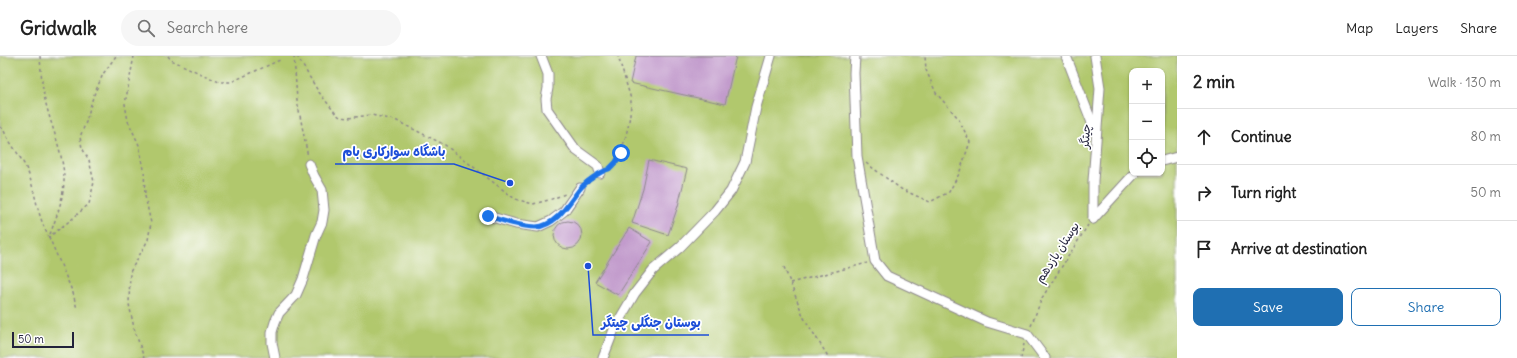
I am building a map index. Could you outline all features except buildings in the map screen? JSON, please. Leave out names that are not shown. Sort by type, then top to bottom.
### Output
[{"type":"street","points":[[541,56],[548,74],[546,99],[547,109],[576,150],[598,166],[600,173]]},
{"type":"street","points":[[603,358],[615,327],[635,293],[653,270],[680,247],[715,211],[731,191],[745,162],[756,107],[771,56]]},
{"type":"street","points":[[855,56],[854,73],[857,156],[875,262],[887,276],[987,322],[1027,334],[1045,358]]},
{"type":"street","points":[[1066,56],[1097,137]]},
{"type":"street","name":"چیتگر","points":[[1093,219],[1093,181],[1100,88],[1095,56]]},
{"type":"street","points":[[1165,160],[1177,156]]},
{"type":"street","points":[[275,358],[272,343],[272,332],[275,322],[279,313],[296,295],[303,279],[316,235],[322,222],[324,210],[322,190],[309,164]]},
{"type":"street","name":"بوستان یازدهم","points":[[1093,219],[1133,176]]},
{"type":"street","points":[[488,216],[516,224],[538,227],[551,221],[564,211],[580,188]]},
{"type":"path","points":[[40,56],[46,104],[59,147],[64,176],[62,199],[49,237]]},
{"type":"path","points":[[49,237],[89,204],[94,182],[89,160],[82,148],[80,137],[93,96],[102,74],[116,56]]},
{"type":"path","points":[[134,56],[125,104],[128,121],[139,144],[144,169],[145,196],[151,223],[148,240],[130,272],[129,304],[134,328],[144,358]]},
{"type":"path","points":[[168,56],[171,60],[219,82],[231,82],[280,60]]},
{"type":"path","points":[[294,56],[297,100],[309,164]]},
{"type":"path","points":[[297,56],[318,91],[340,117],[348,118],[371,115],[402,123],[445,145],[515,199],[533,204],[549,200],[580,188],[600,173],[609,169],[616,162],[621,153],[631,105],[631,99],[618,56]]},
{"type":"path","points":[[857,156],[901,189],[930,202],[949,192],[959,174],[970,142],[958,118],[936,93],[926,70],[925,56]]},
{"type":"path","points":[[0,127],[3,129],[7,138],[22,160],[28,174],[42,225],[49,237],[73,293],[77,309]]},
{"type":"path","name":"بوستان یازدهم","points":[[1021,358],[1027,334],[1042,298],[1093,219]]},
{"type":"path","points":[[790,283],[875,262]]},
{"type":"path","points":[[784,267],[804,318],[829,358]]},
{"type":"green space","points":[[0,56],[1177,56],[1177,358],[0,358]]},
{"type":"place","name":"باشگاه سوارکاری بام","points":[[510,183]]},
{"type":"place","name":"بوستان جنگلی چیتگر","points":[[588,266]]},
{"type":"route","points":[[488,216],[516,224],[538,227],[551,221],[564,211],[580,188],[600,173],[608,170],[616,162],[621,153]]}]
